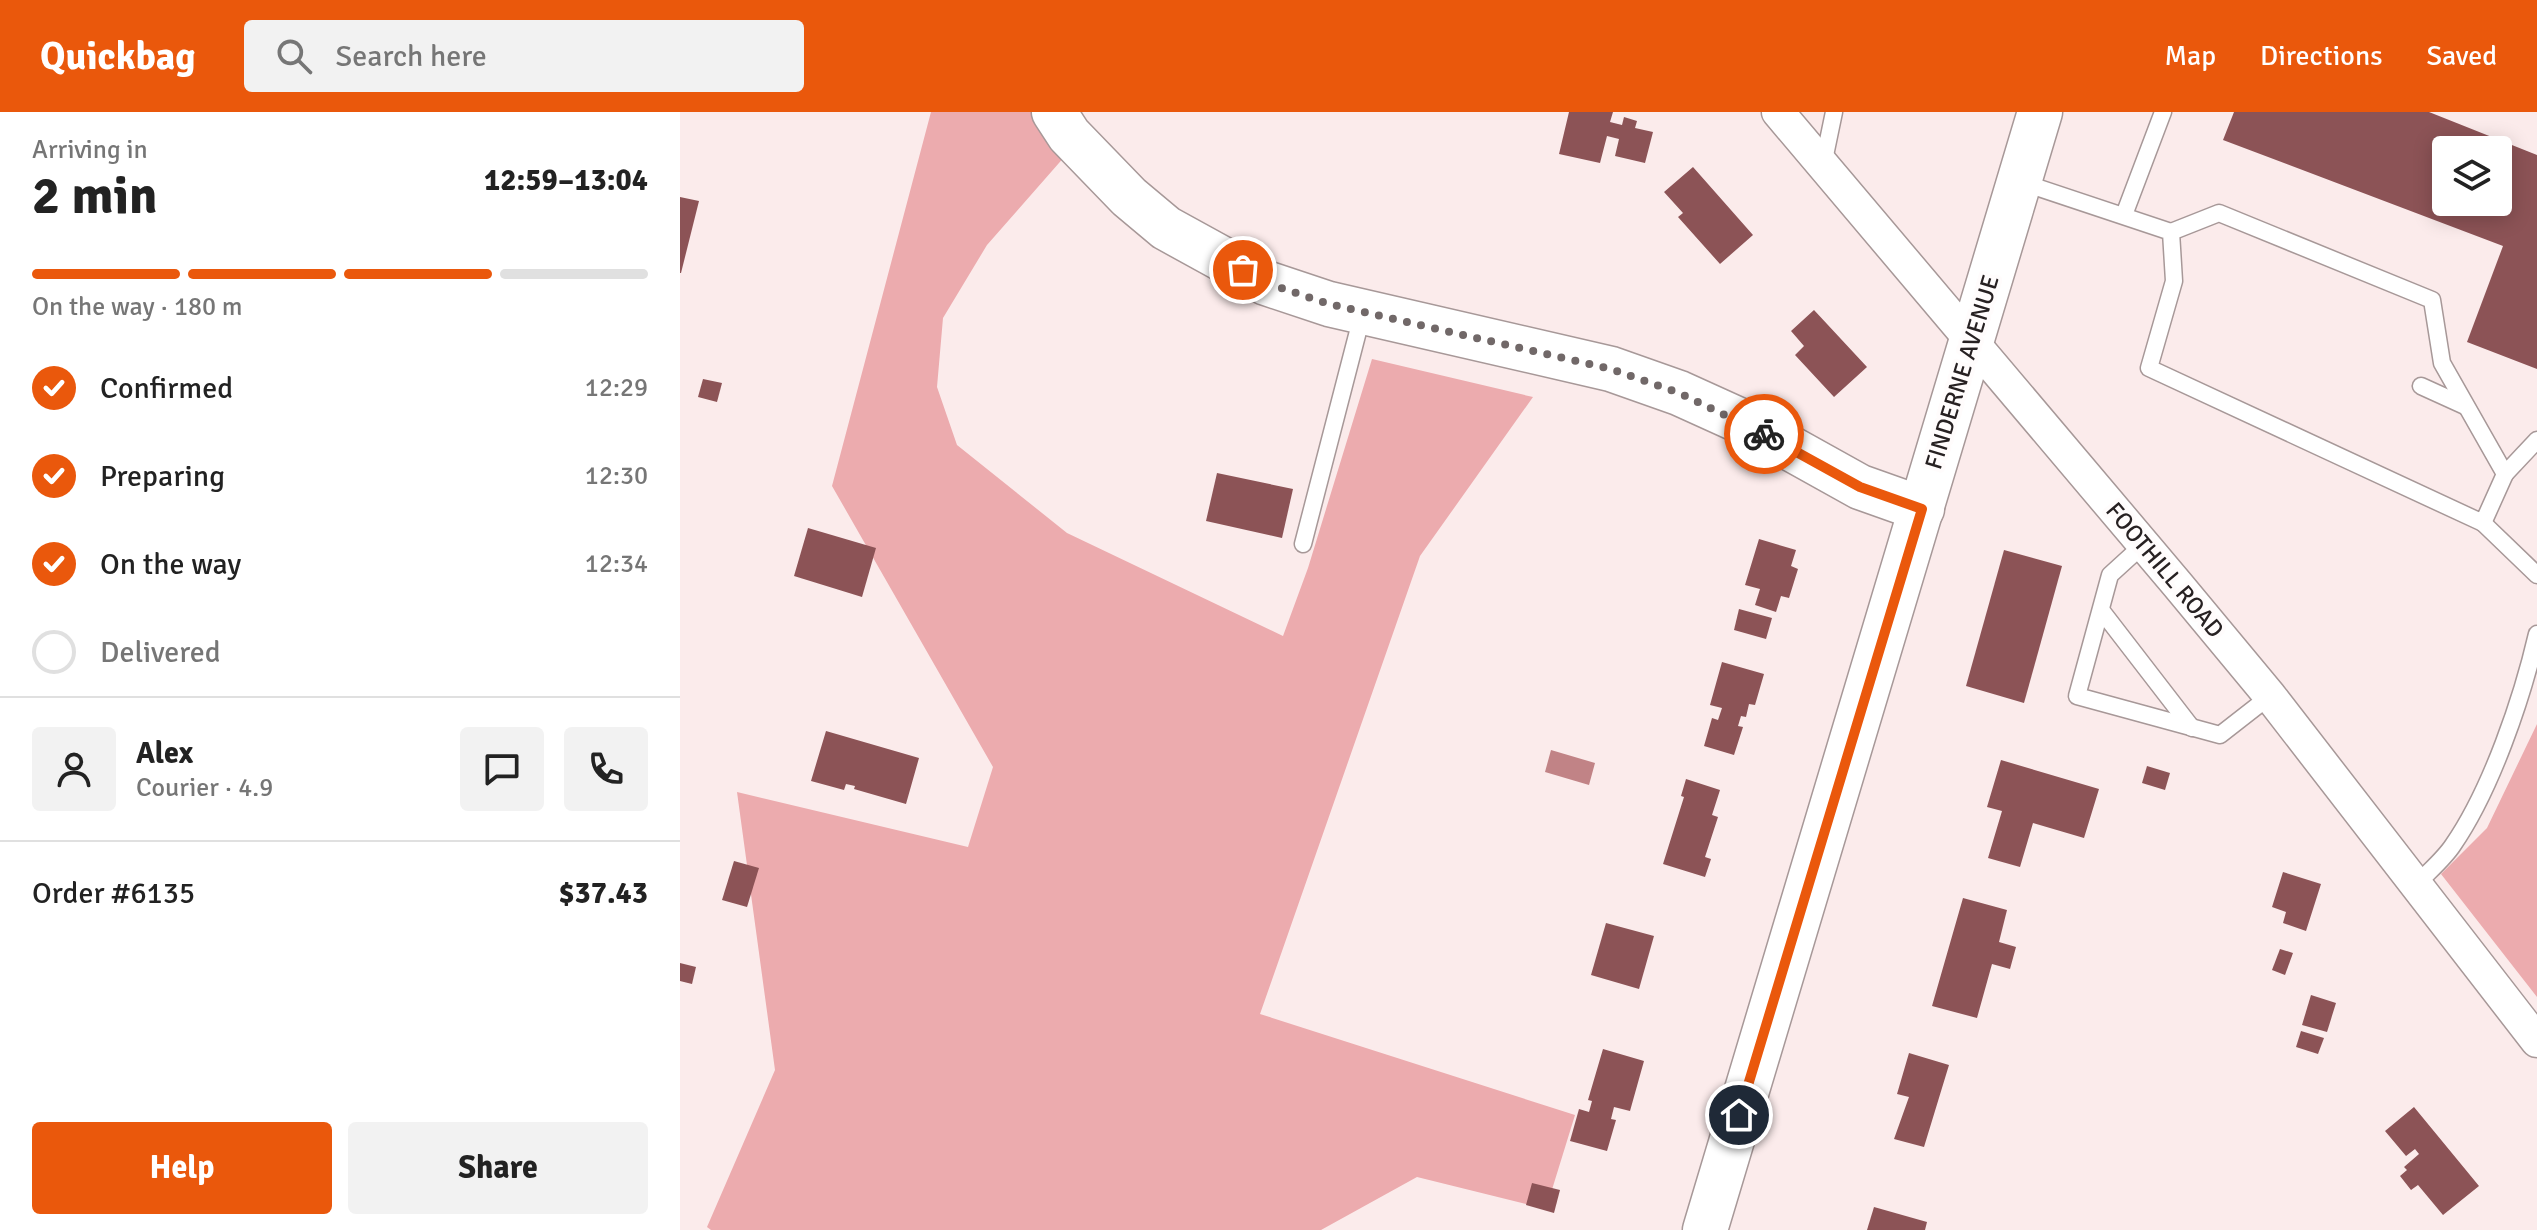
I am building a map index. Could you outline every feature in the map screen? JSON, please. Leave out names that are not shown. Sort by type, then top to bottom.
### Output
[{"type":"main road","points":[[1054,112],[1069,135],[1129,197],[1166,228],[1266,283],[1329,304],[1611,369],[1665,388],[1743,422],[1860,487],[1922,509]]},
{"type":"main road","name":"FINDERNE AVENUE","points":[[1705,1230],[2040,112]]},
{"type":"street","name":"FOOTHILL ROAD","points":[[1778,112],[2270,696],[2537,1041]]},
{"type":"lane","points":[[1823,165],[1834,112]]},
{"type":"lane","points":[[2124,215],[2163,112]]},
{"type":"lane","points":[[2019,182],[2171,232],[2219,213],[2432,300],[2442,363],[2505,474]]},
{"type":"lane","points":[[2171,232],[2174,281],[2149,368],[2483,523],[2537,575]]},
{"type":"lane","points":[[1303,544],[1363,310]]},
{"type":"lane","points":[[2421,386],[2465,406]]},
{"type":"lane","points":[[2483,523],[2505,474],[2537,440]]},
{"type":"lane","points":[[2144,544],[2110,575],[2077,696],[2220,735],[2270,696]]},
{"type":"lane","points":[[2101,610],[2192,728]]},
{"type":"lane","points":[[2416,885],[2452,847],[2480,799],[2527,678],[2537,634]]},
{"type":"shaded area","points":[[931,112],[1035,112],[1066,155],[987,245],[943,318],[937,387],[957,445],[1067,533],[1283,636],[1308,568],[1372,359],[1533,397],[1420,556],[1260,1014],[1575,1115],[1546,1209],[1417,1177],[1321,1230],[711,1230],[707,1227],[775,1070],[737,792],[968,847],[993,767],[832,486]]},
{"type":"shaded area","points":[[2537,724],[2537,997],[2441,874],[2487,828]]},
{"type":"shaded area","points":[[1551,750],[1595,763],[1589,785],[1545,772]]},
{"type":"building","points":[[1569,112],[1613,112],[1610,122],[1622,125],[1624,117],[1637,121],[1635,128],[1653,132],[1645,163],[1615,156],[1619,139],[1607,136],[1600,163],[1559,154]]},
{"type":"building","points":[[2234,112],[2429,112],[2489,136],[2432,136],[2432,216],[2512,216],[2512,145],[2537,155],[2537,369],[2467,342],[2503,246],[2223,140]]},
{"type":"building","points":[[1693,167],[1753,235],[1720,264],[1678,217],[1683,213],[1664,192]]},
{"type":"building","points":[[680,197],[699,201],[681,273],[680,273]]},
{"type":"building","points":[[1814,310],[1867,367],[1834,397],[1795,355],[1804,346],[1791,331]]},
{"type":"building","points":[[703,379],[722,383],[717,402],[698,397]]},
{"type":"building","points":[[1217,473],[1293,489],[1282,538],[1206,521]]},
{"type":"building","points":[[808,528],[876,548],[862,597],[794,576]]},
{"type":"building","points":[[1759,539],[1796,550],[1791,566],[1798,569],[1789,598],[1781,596],[1776,612],[1755,605],[1760,589],[1745,585]]},
{"type":"building","points":[[2004,550],[2062,566],[2024,703],[1966,686]]},
{"type":"building","points":[[1739,609],[1772,618],[1766,639],[1734,630]]},
{"type":"building","points":[[1722,662],[1764,674],[1755,705],[1749,704],[1746,717],[1741,716],[1738,726],[1743,727],[1734,755],[1704,746],[1712,718],[1718,720],[1722,708],[1710,705]]},
{"type":"building","points":[[826,731],[919,758],[906,804],[854,789],[855,786],[846,784],[844,790],[811,781]]},
{"type":"building","points":[[2001,760],[2099,789],[2084,838],[2033,823],[2020,867],[1988,858],[2002,811],[1987,807]]},
{"type":"building","points":[[2147,766],[2170,773],[2165,790],[2142,783]]},
{"type":"building","points":[[1686,779],[1720,790],[1712,815],[1718,817],[1705,857],[1711,859],[1705,877],[1663,864],[1684,797],[1681,796]]},
{"type":"building","points":[[734,861],[759,868],[747,907],[722,900]]},
{"type":"building","points":[[2283,872],[2321,884],[2306,931],[2283,923],[2286,912],[2272,907]]},
{"type":"building","points":[[1963,898],[2007,910],[1999,942],[2016,947],[2010,969],[1992,964],[1977,1018],[1932,1006]]},
{"type":"building","points":[[1606,923],[1654,936],[1639,989],[1591,975]]},
{"type":"building","points":[[2280,949],[2293,953],[2285,975],[2272,970]]},
{"type":"building","points":[[680,963],[696,967],[692,984],[680,981]]},
{"type":"building","points":[[2311,995],[2336,1003],[2327,1032],[2302,1025]]},
{"type":"building","points":[[2301,1031],[2324,1038],[2318,1054],[2296,1047]]},
{"type":"building","points":[[1603,1049],[1644,1061],[1630,1111],[1614,1107],[1611,1119],[1616,1120],[1607,1151],[1570,1141],[1579,1109],[1589,1112],[1592,1101],[1588,1100]]},
{"type":"building","points":[[1909,1053],[1949,1065],[1924,1147],[1894,1139],[1909,1097],[1897,1094]]},
{"type":"building","points":[[2414,1107],[2479,1186],[2443,1215],[2418,1185],[2411,1190],[2400,1176],[2407,1170],[2404,1167],[2419,1154],[2415,1149],[2406,1156],[2385,1131]]},
{"type":"building","points":[[1532,1183],[1560,1190],[1554,1213],[1526,1205]]},
{"type":"building","points":[[1874,1207],[1927,1222],[1925,1230],[1867,1230]]},
{"type":"way so far","points":[[1243,270],[1266,283],[1329,304],[1611,369],[1679,393],[1764,434]]},
{"type":"route","points":[[1739,1115],[1922,509],[1860,487],[1764,434]]}]
